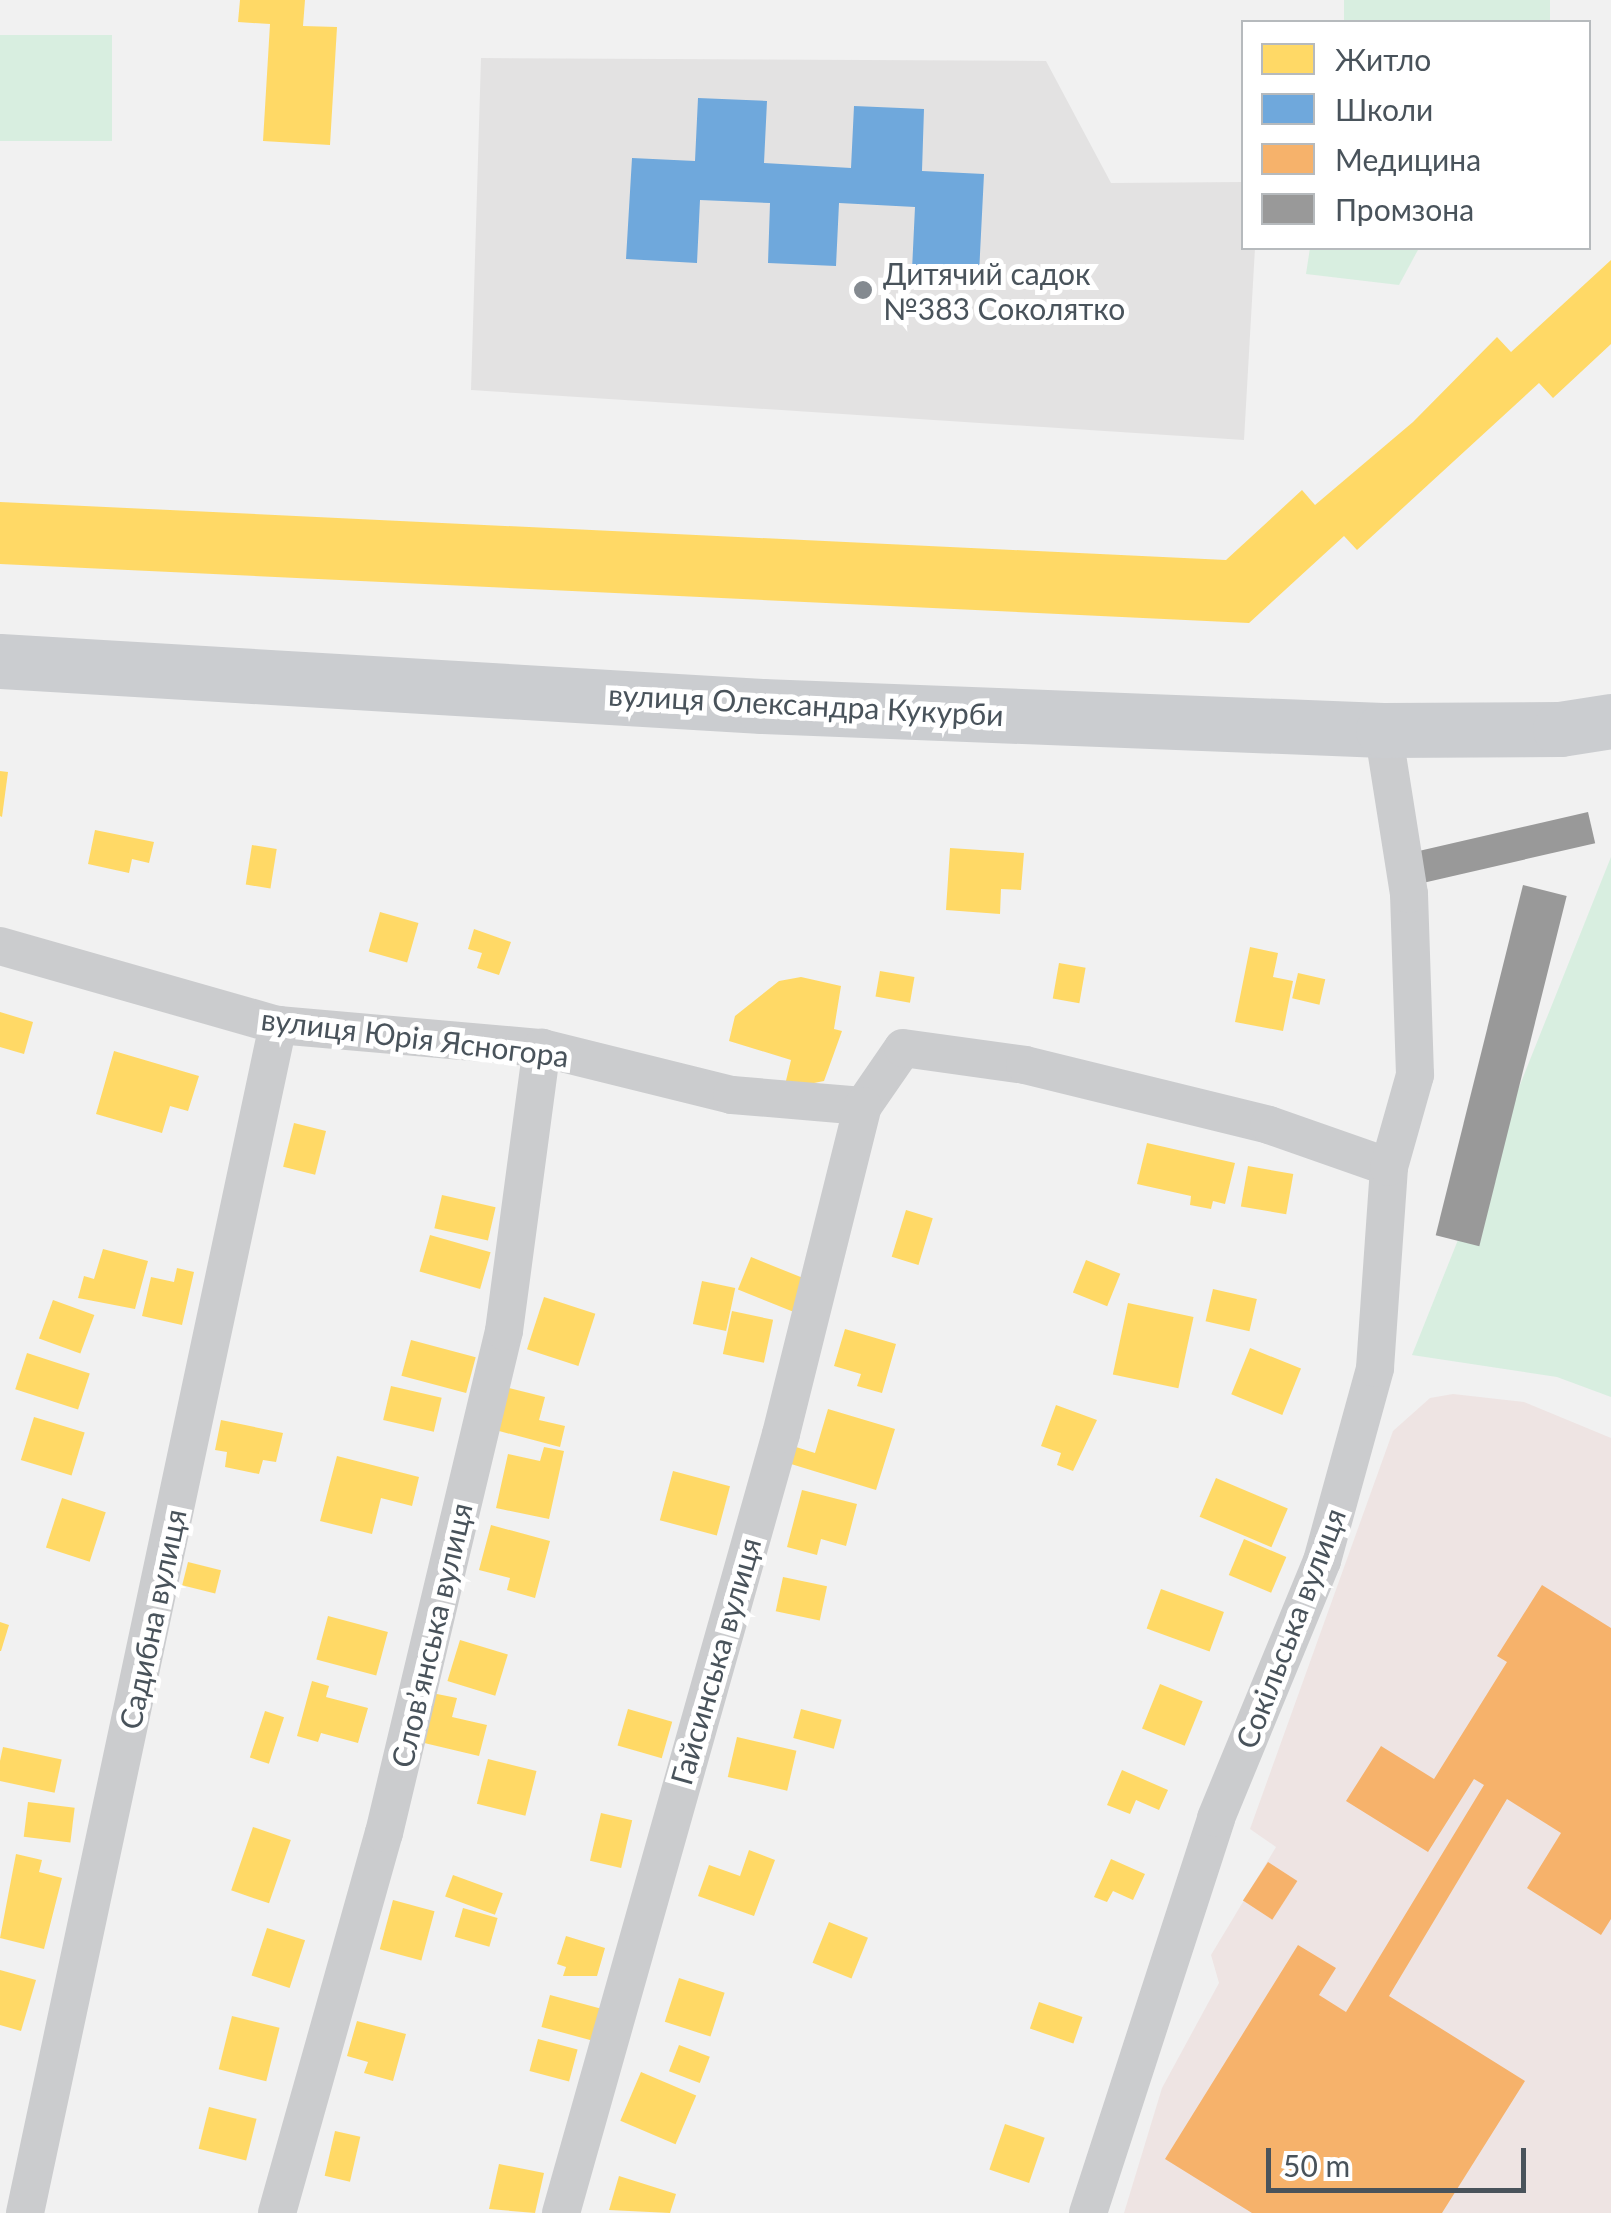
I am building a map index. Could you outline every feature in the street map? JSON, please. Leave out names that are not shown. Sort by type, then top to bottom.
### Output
[{"type":"street","name":"вулиця Олександра Кукурби","points":[[0,661],[762,706],[1383,730],[1560,729],[1611,722]]},
{"type":"street","name":"Сокільська вулиця","points":[[1088,2213],[1216,1818],[1322,1561],[1376,1368],[1389,1167],[1415,1075],[1415,966],[1383,730]]},
{"type":"street","name":"вулиця Юрія Ясногора","points":[[0,946],[278,1025],[542,1048],[732,1094],[864,1106]]},
{"type":"street","name":"Садибна вулиця","points":[[25,2213],[278,1025]]},
{"type":"street","name":"Словʼянська вулиця","points":[[277,2213],[384,1832],[504,1331],[542,1048]]},
{"type":"street","points":[[864,1106],[903,1048],[1044,1069],[1269,1125],[1389,1167]]},
{"type":"street","name":"Гайсинська вулиця","points":[[561,2213],[781,1434],[864,1106]]},
{"type":"shaded area","name":"Дитячий садок №383 Соколятко","points":[[481,58],[1046,61],[1111,183],[1241,182],[1241,250],[1255,250],[1244,440],[471,390]]},
{"type":"shaded area","points":[[1453,1394],[1524,1402],[1611,1438],[1611,2213],[1124,2213],[1162,2088],[1219,1983],[1211,1955],[1276,1847],[1250,1829],[1393,1431],[1430,1398]]},
{"type":"green space","points":[[1344,0],[1550,0],[1550,20],[1344,20]]},
{"type":"green space","points":[[0,35],[112,35],[112,141],[0,141]]},
{"type":"green space","points":[[1310,250],[1418,250],[1399,285],[1306,274]]},
{"type":"green space","points":[[1611,857],[1611,1397],[1557,1377],[1412,1355]]},
{"type":"building: Житло","points":[[240,0],[305,0],[303,26],[337,27],[330,145],[263,141],[270,24],[238,22]]},
{"type":"building: Житло","points":[[1611,260],[1611,344],[1553,398],[1539,383],[1357,550],[1344,536],[1249,623],[0,564],[0,502],[1226,560],[1302,490],[1315,505],[1413,422],[1497,337],[1511,352]]},
{"type":"building: Житло","points":[[0,771],[8,772],[2,817],[0,816]]},
{"type":"building: Житло","points":[[95,830],[154,842],[149,863],[132,859],[129,873],[88,864]]},
{"type":"building: Житло","points":[[252,845],[277,849],[270,888],[246,885]]},
{"type":"building: Житло","points":[[950,848],[1024,853],[1021,890],[1001,889],[1000,914],[946,910]]},
{"type":"building: Житло","points":[[380,912],[418,923],[407,962],[369,951]]},
{"type":"building: Житло","points":[[474,929],[511,942],[499,975],[477,968],[482,953],[468,949]]},
{"type":"building: Житло","points":[[1250,947],[1278,953],[1273,977],[1293,981],[1283,1031],[1235,1022]]},
{"type":"building: Житло","points":[[1059,963],[1086,968],[1079,1003],[1053,998]]},
{"type":"building: Житло","points":[[880,971],[914,977],[910,1003],[875,997]]},
{"type":"building: Житло","points":[[1298,973],[1325,979],[1319,1005],[1292,998]]},
{"type":"building: Житло","points":[[801,977],[841,986],[834,1029],[842,1031],[824,1081],[784,1089],[791,1060],[729,1041],[735,1016],[779,981]]},
{"type":"building: Житло","points":[[0,1012],[33,1022],[24,1054],[0,1047]]},
{"type":"building: Житло","points":[[114,1051],[199,1076],[188,1111],[170,1106],[162,1133],[96,1114]]},
{"type":"building: Житло","points":[[294,1123],[326,1131],[315,1175],[283,1167]]},
{"type":"building: Житло","points":[[1147,1143],[1235,1163],[1225,1204],[1213,1201],[1211,1209],[1190,1205],[1191,1196],[1137,1184]]},
{"type":"building: Житло","points":[[1248,1166],[1293,1174],[1286,1214],[1241,1206]]},
{"type":"building: Житло","points":[[442,1195],[496,1207],[488,1241],[434,1228]]},
{"type":"building: Житло","points":[[906,1210],[933,1218],[918,1265],[892,1257]]},
{"type":"building: Житло","points":[[430,1235],[491,1252],[480,1289],[420,1272]]},
{"type":"building: Житло","points":[[103,1249],[148,1261],[135,1309],[78,1298],[84,1276],[94,1279]]},
{"type":"building: Житло","points":[[751,1257],[806,1279],[793,1312],[738,1289]]},
{"type":"building: Житло","points":[[1086,1260],[1120,1274],[1107,1306],[1073,1292]]},
{"type":"building: Житло","points":[[177,1268],[194,1272],[182,1325],[142,1316],[151,1277],[174,1282]]},
{"type":"building: Житло","points":[[702,1281],[735,1288],[726,1331],[693,1324]]},
{"type":"building: Житло","points":[[1213,1289],[1257,1299],[1249,1331],[1206,1321]]},
{"type":"building: Житло","points":[[544,1297],[595,1314],[578,1366],[527,1349]]},
{"type":"building: Житло","points":[[53,1300],[94,1315],[80,1354],[39,1339]]},
{"type":"building: Житло","points":[[1128,1303],[1194,1317],[1178,1388],[1113,1374]]},
{"type":"building: Житло","points":[[732,1311],[773,1320],[764,1363],[723,1354]]},
{"type":"building: Житло","points":[[845,1329],[896,1344],[882,1393],[857,1386],[861,1374],[834,1366]]},
{"type":"building: Житло","points":[[411,1340],[476,1357],[466,1393],[401,1376]]},
{"type":"building: Житло","points":[[1250,1348],[1301,1369],[1282,1415],[1231,1394]]},
{"type":"building: Житло","points":[[27,1353],[90,1373],[78,1410],[15,1389]]},
{"type":"building: Житло","points":[[391,1386],[442,1398],[434,1432],[383,1420]]},
{"type":"building: Житло","points":[[509,1388],[545,1397],[539,1420],[565,1426],[560,1447],[499,1431]]},
{"type":"building: Житло","points":[[1056,1405],[1097,1420],[1073,1471],[1057,1465],[1061,1453],[1041,1446]]},
{"type":"building: Житло","points":[[828,1409],[895,1429],[876,1490],[791,1464],[796,1447],[815,1453]]},
{"type":"building: Житло","points":[[34,1417],[85,1432],[72,1476],[21,1460]]},
{"type":"building: Житло","points":[[221,1420],[283,1433],[276,1462],[263,1460],[259,1474],[225,1467],[227,1452],[215,1450]]},
{"type":"building: Житло","points":[[544,1447],[564,1451],[549,1519],[496,1508],[508,1454],[540,1461]]},
{"type":"building: Житло","points":[[337,1456],[419,1477],[412,1506],[381,1498],[372,1534],[320,1521]]},
{"type":"building: Житло","points":[[673,1471],[730,1486],[717,1536],[660,1520]]},
{"type":"building: Житло","points":[[1216,1478],[1288,1508],[1271,1547],[1200,1517]]},
{"type":"building: Житло","points":[[802,1490],[857,1504],[846,1546],[821,1539],[817,1555],[787,1547]]},
{"type":"building: Житло","points":[[62,1498],[106,1512],[90,1562],[46,1547]]},
{"type":"building: Житло","points":[[491,1525],[550,1541],[535,1598],[507,1590],[510,1578],[479,1570]]},
{"type":"building: Житло","points":[[1244,1539],[1286,1557],[1271,1593],[1229,1575]]},
{"type":"building: Житло","points":[[188,1562],[221,1570],[215,1594],[182,1585]]},
{"type":"building: Житло","points":[[783,1577],[827,1586],[820,1621],[776,1611]]},
{"type":"building: Житло","points":[[1161,1589],[1224,1612],[1210,1651],[1147,1628]]},
{"type":"building: Житло","points":[[328,1616],[388,1632],[376,1676],[316,1659]]},
{"type":"building: Житло","points":[[0,1622],[9,1625],[1,1651],[0,1651]]},
{"type":"building: Житло","points":[[460,1640],[508,1655],[495,1696],[447,1681]]},
{"type":"building: Житло","points":[[312,1681],[329,1686],[326,1697],[368,1708],[358,1743],[321,1733],[318,1742],[297,1736]]},
{"type":"building: Житло","points":[[1160,1684],[1203,1701],[1185,1746],[1142,1729]]},
{"type":"building: Житло","points":[[432,1693],[457,1698],[452,1717],[487,1725],[479,1756],[420,1742]]},
{"type":"building: Житло","points":[[628,1709],[672,1722],[662,1758],[618,1746]]},
{"type":"building: Житло","points":[[801,1709],[842,1720],[834,1749],[793,1738]]},
{"type":"building: Житло","points":[[265,1711],[284,1717],[269,1764],[250,1758]]},
{"type":"building: Житло","points":[[737,1737],[796,1751],[787,1791],[728,1777]]},
{"type":"building: Житло","points":[[3,1747],[62,1759],[55,1793],[0,1781]]},
{"type":"building: Житло","points":[[488,1759],[537,1771],[525,1816],[477,1804]]},
{"type":"building: Житло","points":[[1122,1770],[1168,1790],[1159,1810],[1136,1800],[1130,1814],[1107,1805]]},
{"type":"building: Житло","points":[[28,1802],[75,1808],[70,1842],[24,1837]]},
{"type":"building: Житло","points":[[601,1813],[632,1820],[621,1868],[590,1861]]},
{"type":"building: Житло","points":[[253,1827],[291,1840],[269,1903],[231,1890]]},
{"type":"building: Житло","points":[[749,1850],[775,1860],[754,1916],[698,1896],[709,1865],[740,1876]]},
{"type":"building: Житло","points":[[16,1854],[42,1860],[39,1872],[62,1878],[44,1949],[0,1938]]},
{"type":"building: Житло","points":[[1111,1859],[1145,1874],[1133,1900],[1113,1891],[1107,1902],[1094,1897]]},
{"type":"building: Житло","points":[[453,1875],[503,1893],[495,1915],[445,1897]]},
{"type":"building: Житло","points":[[393,1900],[435,1911],[421,1960],[380,1949]]},
{"type":"building: Житло","points":[[463,1908],[498,1918],[489,1947],[455,1937]]},
{"type":"building: Житло","points":[[829,1922],[868,1938],[851,1979],[813,1963]]},
{"type":"building: Житло","points":[[267,1928],[305,1940],[290,1988],[252,1976]]},
{"type":"building: Житло","points":[[566,1936],[605,1948],[597,1976],[563,1976],[566,1967],[557,1964]]},
{"type":"building: Житло","points":[[0,1970],[36,1980],[21,2031],[0,2025]]},
{"type":"building: Житло","points":[[679,1978],[725,1993],[710,2037],[665,2022]]},
{"type":"building: Житло","points":[[550,1995],[606,2010],[597,2042],[541,2027]]},
{"type":"building: Житло","points":[[1039,2002],[1082,2017],[1073,2043],[1030,2028]]},
{"type":"building: Житло","points":[[232,2016],[280,2028],[266,2081],[219,2069]]},
{"type":"building: Житло","points":[[357,2021],[406,2034],[393,2081],[364,2073],[368,2062],[347,2056]]},
{"type":"building: Житло","points":[[538,2039],[578,2050],[569,2081],[529,2071]]},
{"type":"building: Житло","points":[[679,2045],[710,2057],[700,2083],[669,2071]]},
{"type":"building: Житло","points":[[641,2072],[696,2095],[676,2144],[620,2121]]},
{"type":"building: Житло","points":[[209,2107],[257,2119],[246,2161],[199,2149]]},
{"type":"building: Житло","points":[[1005,2124],[1045,2138],[1029,2183],[989,2169]]},
{"type":"building: Житло","points":[[335,2131],[360,2137],[350,2182],[325,2176]]},
{"type":"building: Житло","points":[[499,2164],[544,2173],[535,2213],[489,2209]]},
{"type":"building: Житло","points":[[619,2176],[676,2194],[670,2213],[609,2210]]},
{"type":"building: Школи","points":[[698,98],[767,101],[764,163],[851,168],[854,106],[924,109],[922,171],[984,174],[979,274],[912,270],[915,207],[839,203],[836,266],[768,263],[770,203],[700,200],[697,263],[626,259],[632,158],[695,161]]},
{"type":"building: Медицина","points":[[1542,1585],[1611,1628],[1611,1919],[1601,1935],[1527,1888],[1561,1833],[1507,1799],[1389,1996],[1525,2081],[1442,2213],[1252,2213],[1165,2159],[1298,1945],[1336,1968],[1319,1995],[1346,2012],[1484,1785],[1474,1779],[1428,1852],[1346,1801],[1381,1746],[1434,1779],[1507,1662],[1497,1656]]},
{"type":"building: Медицина","points":[[1268,1862],[1297,1881],[1272,1920],[1243,1901]]},
{"type":"building: Промзона","points":[[1588,812],[1595,843],[1423,883],[1416,852]]},
{"type":"building: Промзона","points":[[1523,885],[1567,896],[1479,1246],[1436,1235]]},
{"type":"place","name":"Дитячий садок №383 Соколятко","points":[[863,290]]}]
